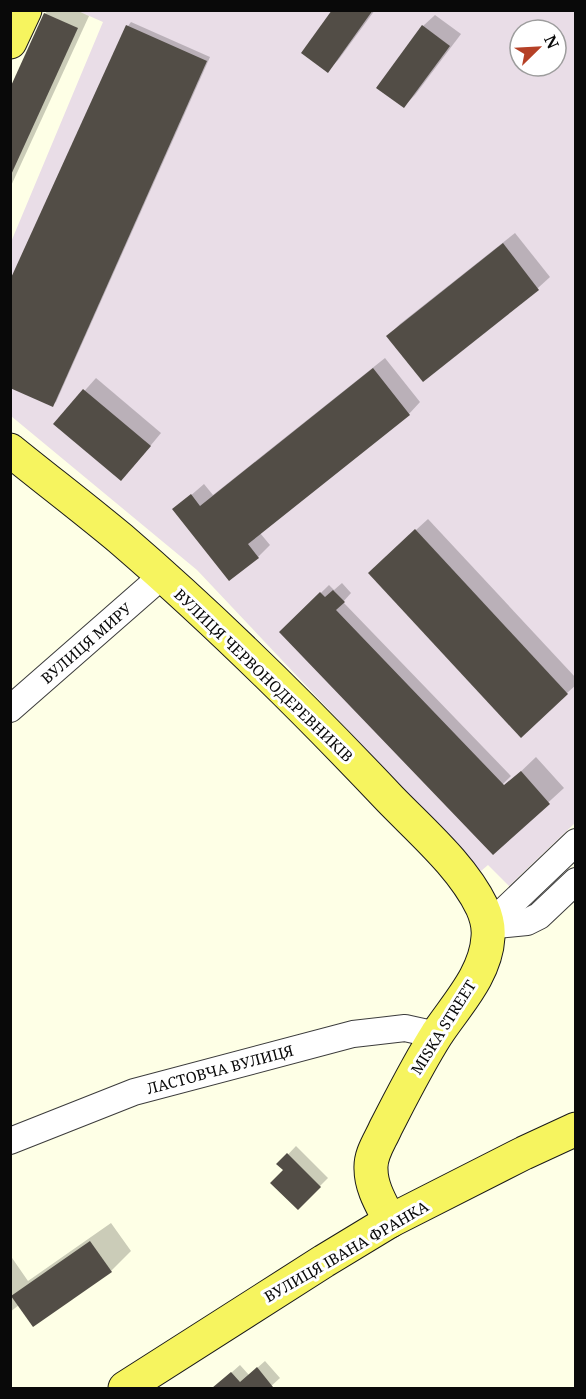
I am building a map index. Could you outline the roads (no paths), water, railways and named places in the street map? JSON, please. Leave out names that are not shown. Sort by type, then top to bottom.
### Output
[{"type":"main road","points":[[10,42],[26,10]]},
{"type":"main road","name":"ВУЛИЦЯ ЧЕРВОНОДЕРЕВНИКІВ","points":[[10,450],[113,533],[228,636],[371,779],[442,854],[475,895],[483,909],[488,926]]},
{"type":"main road","name":"MISKA STREET","points":[[390,1221],[374,1187],[371,1160],[404,1092],[437,1035],[480,969],[486,953],[488,926]]},
{"type":"main road","name":"ВУЛИЦЯ ІВАНА ФРАНКА","points":[[135,1386],[324,1261],[390,1221],[576,1129]]},
{"type":"street","name":"ВУЛИЦЯ МИРУ","points":[[10,709],[162,576]]},
{"type":"street","points":[[488,926],[576,842]]},
{"type":"street","points":[[488,926],[527,922],[539,916],[576,881]]},
{"type":"street","name":"ЛАСТОВЧА ВУЛИЦЯ","points":[[10,1141],[134,1092],[353,1034],[405,1028],[437,1035]]}]
